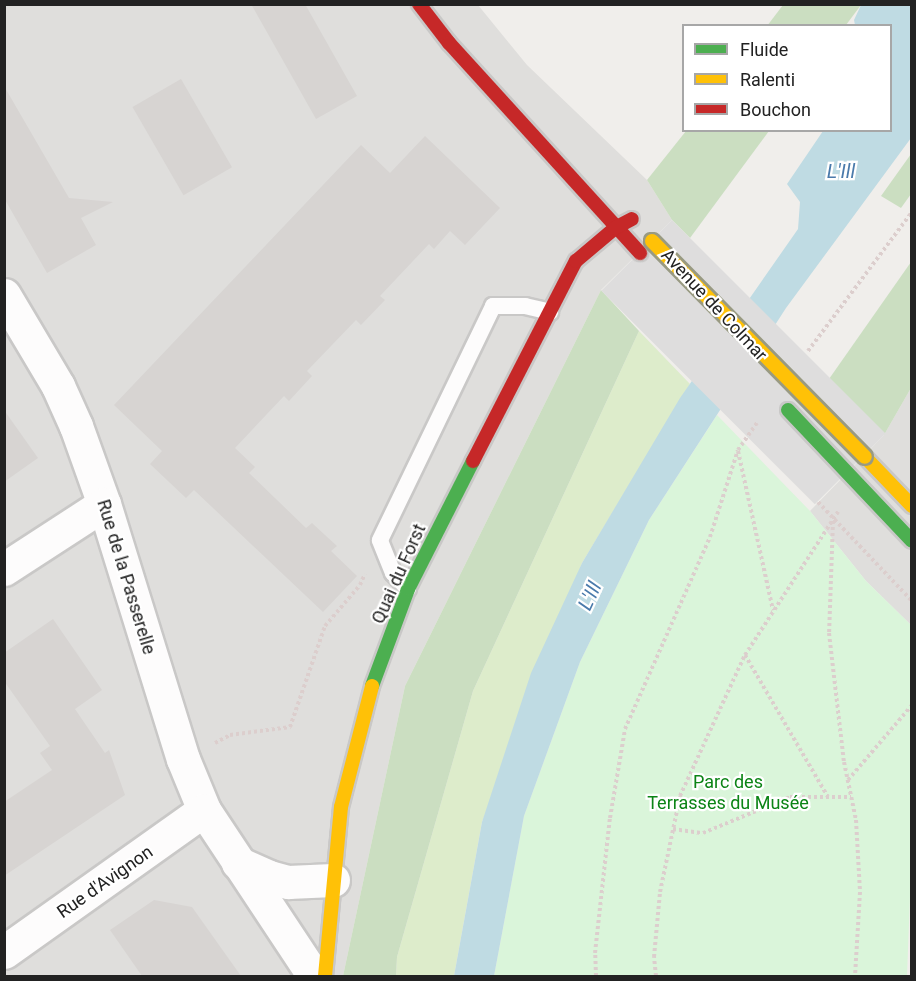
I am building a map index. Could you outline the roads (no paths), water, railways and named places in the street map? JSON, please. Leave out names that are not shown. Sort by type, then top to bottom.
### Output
[{"type":"main road","name":"Avenue de Colmar","points":[[419,4],[449,43],[615,228],[644,257]]},
{"type":"main road","name":"Avenue de Colmar","points":[[493,91],[567,151]]},
{"type":"main road","name":"Avenue de Colmar","points":[[618,205],[912,506]]},
{"type":"main road","name":"Quai du Forst","points":[[325,976],[341,807],[368,700],[408,589],[576,261],[615,228],[642,230]]},
{"type":"main road","points":[[784,406],[912,541]]},
{"type":"street","name":"Rue de la Passerelle","points":[[4,295],[58,386],[76,426],[104,504],[183,759],[204,810],[314,976]]},
{"type":"street","points":[[4,568],[104,504]]},
{"type":"street","name":"Rue d'Avignon","points":[[4,952],[204,810]]},
{"type":"street","points":[[238,863],[269,877],[288,882],[333,880]]},
{"type":"lane","points":[[408,589],[393,573],[380,540],[494,306],[525,306],[550,312]]},
{"type":"water","name":"L'Ill","points":[[861,5],[911,5],[911,138],[786,308],[649,520],[580,662],[524,816],[494,976],[454,976],[482,822],[531,673],[582,563],[680,398],[798,229],[800,202],[787,184],[822,132],[892,132],[892,24],[855,24],[854,20]]},
{"type":"park label","name":"Parc des Terrasses du Musée","points":[[728,793]]}]
